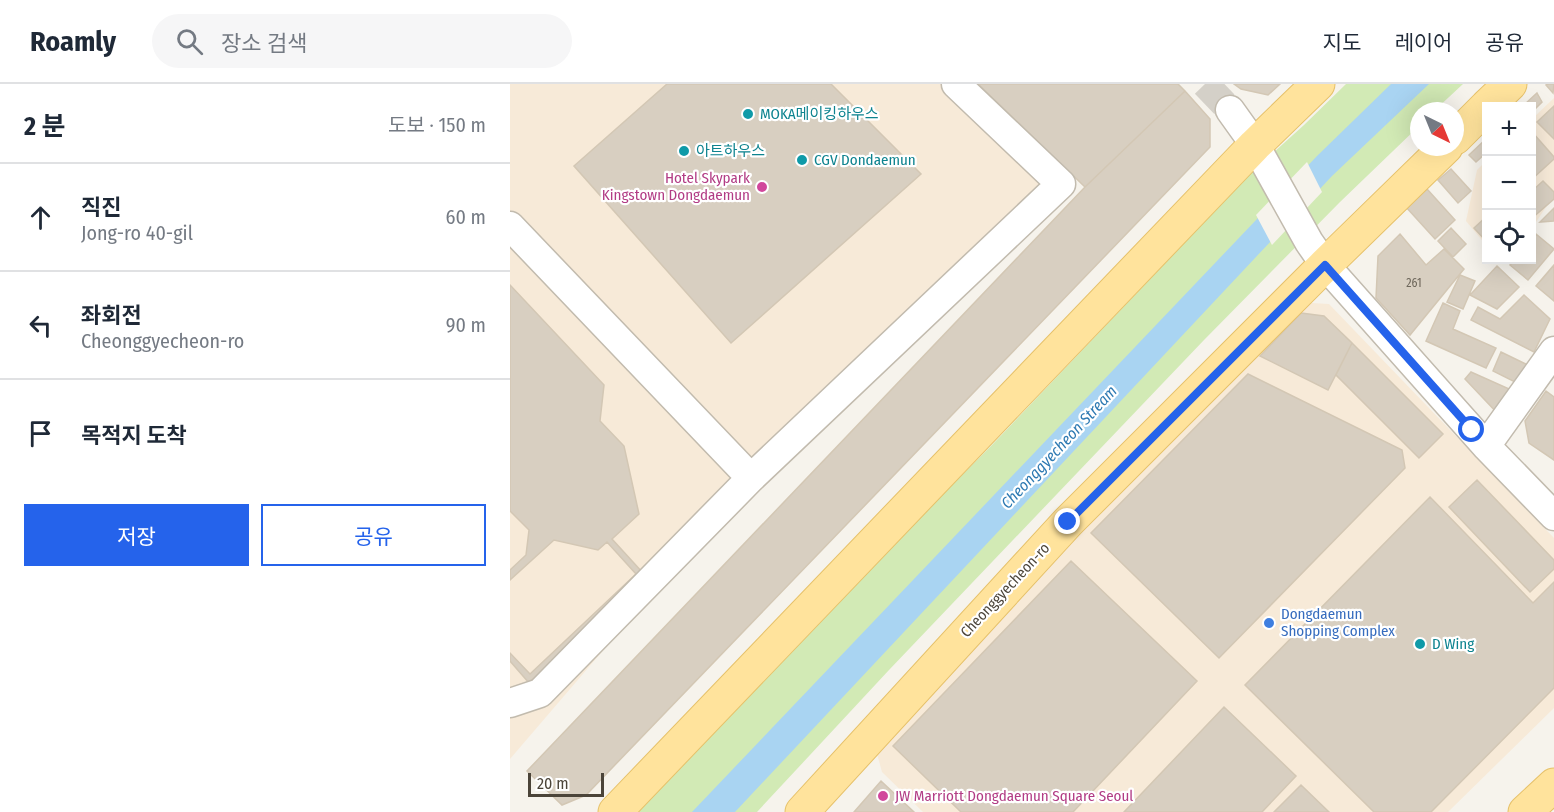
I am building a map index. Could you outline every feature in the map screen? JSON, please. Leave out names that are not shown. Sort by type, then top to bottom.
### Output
[{"type":"main road","points":[[615,812],[1261,156],[1318,84]]},
{"type":"main road","points":[[1492,102],[1510,84]]},
{"type":"main road","points":[[1464,129],[1482,112]]},
{"type":"main road","name":"Cheonggyecheon-ro","points":[[802,812],[1317,254],[1435,156]]},
{"type":"main road","points":[[1525,812],[1554,785]]},
{"type":"street","points":[[510,703],[540,693],[751,478],[1061,184],[956,84]]},
{"type":"street","points":[[1230,110],[1261,156],[1317,254],[1486,446],[1554,516]]},
{"type":"street","points":[[510,226],[751,478]]},
{"type":"street","points":[[1486,446],[1554,351]]},
{"type":"shaded area","points":[[510,84],[956,84],[1061,184],[751,478],[510,759]]},
{"type":"shaded area","points":[[1554,98],[1554,195],[1536,222],[1536,156],[1536,115]]},
{"type":"shaded area","points":[[1482,165],[1482,240],[1466,221],[1477,170]]},
{"type":"shaded area","name":"Dongdaemun Shopping Complex","points":[[1295,302],[1329,304],[1554,538],[1554,708],[1448,812],[923,812],[882,772],[873,739]]},
{"type":"green space","points":[[1346,84],[1463,84],[1444,102],[1410,102],[1410,135],[1204,340],[757,812],[623,812],[702,736],[992,445],[1250,174]]},
{"type":"water","name":"Cheonggyecheon Stream","points":[[1391,84],[1429,84],[1332,176],[735,812],[692,812],[1317,156]]},
{"type":"pier","points":[[1307,162],[1322,192],[1272,245],[1256,215]]},
{"type":"building","points":[[667,84],[831,84],[921,174],[731,343],[574,166]]},
{"type":"building","points":[[978,84],[1178,84],[1185,91],[1085,187]]},
{"type":"building","points":[[1234,84],[1280,84],[1268,95],[1241,89]]},
{"type":"building","points":[[1554,84],[1553,93],[1546,85]]},
{"type":"building","points":[[1185,91],[1210,119],[1210,147],[586,795],[562,805],[527,771],[1085,187]]},
{"type":"building","points":[[1537,93],[1542,102],[1536,108],[1536,102],[1527,102]]},
{"type":"building","points":[[1554,106],[1554,139],[1537,122]]},
{"type":"building","points":[[1536,136],[1554,157],[1536,175]]},
{"type":"building","points":[[1482,143],[1482,157],[1476,162],[1469,155]]},
{"type":"building","points":[[1451,169],[1471,191],[1458,203],[1438,180]]},
{"type":"building","points":[[1543,181],[1554,192],[1554,199],[1536,215],[1536,210],[1536,187]]},
{"type":"building","points":[[1427,189],[1455,220],[1435,239],[1406,207]]},
{"type":"building","points":[[1554,208],[1554,221],[1540,222]]},
{"type":"building","points":[[1482,221],[1482,237],[1474,228]]},
{"type":"building","points":[[1451,228],[1466,244],[1453,257],[1438,241]]},
{"type":"building","points":[[1400,234],[1426,265],[1444,249],[1464,269],[1410,335],[1376,298],[1378,256]]},
{"type":"building","points":[[1536,234],[1554,249],[1528,280],[1510,265],[1536,264]]},
{"type":"building","points":[[1554,265],[1554,301],[1536,286]]},
{"type":"building","points":[[1497,266],[1519,287],[1497,309],[1470,295]]},
{"type":"building","points":[[1460,275],[1475,281],[1463,309],[1447,302]]},
{"type":"building","points":[[510,285],[604,385],[600,421],[624,446],[639,514],[612,539],[643,573],[529,683],[510,661],[510,653],[530,674],[636,574],[607,542],[598,550],[554,540],[510,580],[510,570],[526,555],[529,530],[510,511]]},
{"type":"building","points":[[1524,295],[1550,319],[1534,352],[1471,320],[1478,307],[1500,319]]},
{"type":"building","points":[[1443,303],[1460,311],[1453,329],[1496,348],[1486,368],[1426,341]]},
{"type":"building","points":[[1301,313],[1324,316],[1352,343],[1328,390],[1260,356]]},
{"type":"building","points":[[1352,343],[1443,434],[1419,458],[1336,375]]},
{"type":"building","points":[[1501,352],[1530,366],[1521,385],[1493,371]]},
{"type":"building","points":[[1471,372],[1516,392],[1501,417],[1465,379]]},
{"type":"building","points":[[1248,374],[1402,450],[1405,468],[1219,658],[1091,533]]},
{"type":"building","points":[[1546,391],[1554,397],[1554,460],[1529,443],[1525,421]]},
{"type":"building","points":[[1477,480],[1554,560],[1554,569],[1530,592],[1449,507]]},
{"type":"building","name":"D Wing","points":[[1430,497],[1533,603],[1554,582],[1554,688],[1431,812],[1374,812],[1245,685]]},
{"type":"building","points":[[1071,561],[1197,681],[1073,812],[961,812],[893,746]]},
{"type":"building","points":[[1224,707],[1296,776],[1262,812],[1124,812]]},
{"type":"building","name":"JW Marriott Dongdaemun Square Seoul","points":[[881,781],[914,812],[854,812]]},
{"type":"building","points":[[1301,785],[1329,812],[1274,812]]},
{"type":"tunnel","points":[[1205,84],[1230,110]]},
{"type":"place","name":"MOKA메이킹하우스","points":[[748,114]]},
{"type":"place","name":"아트하우스","points":[[684,151]]},
{"type":"place","name":"CGV Dondaemun","points":[[802,160]]},
{"type":"place","name":"Hotel Skypark Kingstown Dongdaemun","points":[[762,187]]},
{"type":"place","name":"Dongdaemun Shopping Complex","points":[[1269,623]]},
{"type":"place","name":"D Wing","points":[[1420,644]]},
{"type":"place","name":"JW Marriott Dongdaemun Square Seoul","points":[[883,796]]},
{"type":"route","points":[[1068,522],[1325,265],[1472,430]]}]
